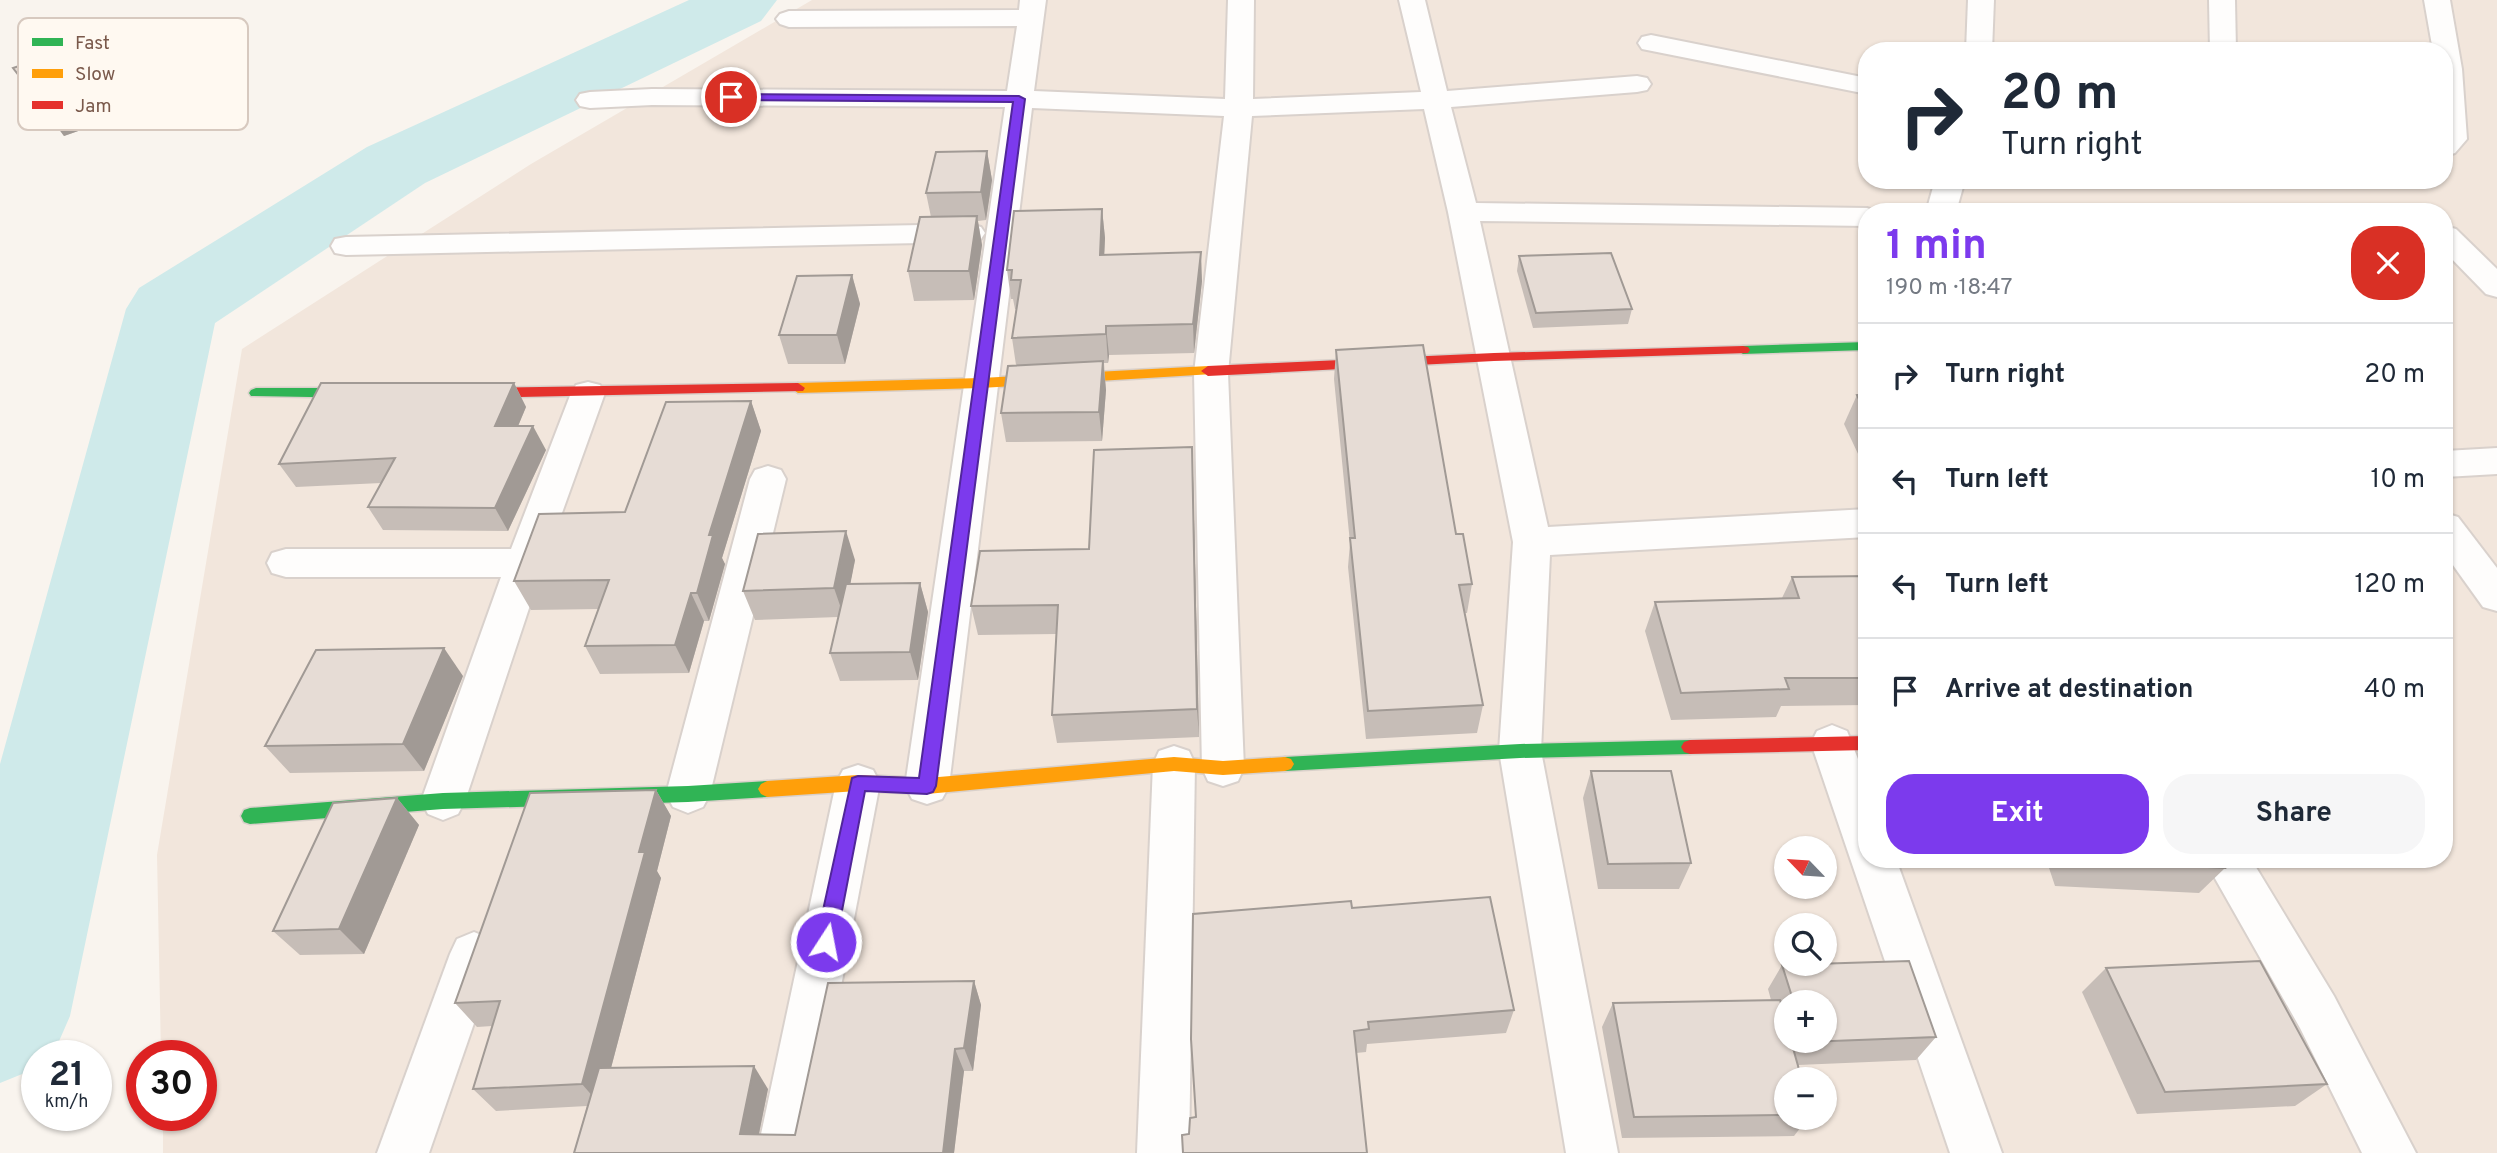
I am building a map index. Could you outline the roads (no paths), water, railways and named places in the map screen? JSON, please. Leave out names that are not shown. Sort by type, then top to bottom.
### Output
[{"type":"street","points":[[1223,768],[1210,373],[1239,108],[1241,0]]},
{"type":"street","points":[[1412,0],[1463,212],[1532,542],[1520,751],[1592,1153]]},
{"type":"street","points":[[2222,0],[2223,42]]},
{"type":"street","points":[[2437,0],[2444,42]]},
{"type":"street","points":[[1973,1],[1978,42]]},
{"type":"street","points":[[789,19],[1031,9],[927,786]]},
{"type":"street","points":[[1651,43],[1858,84]]},
{"type":"street","points":[[590,100],[652,97],[1019,99],[1239,108],[1434,100],[1637,84]]},
{"type":"street","points":[[1463,212],[1858,218]]},
{"type":"street","points":[[346,246],[1003,232]]},
{"type":"street","points":[[2453,243],[2497,287]]},
{"type":"street","points":[[450,393],[588,393],[981,383],[1494,357],[1858,346]]},
{"type":"street","points":[[256,393],[381,393]]},
{"type":"street","points":[[443,801],[525,563],[588,393]]},
{"type":"street","points":[[2453,464],[2497,461]]},
{"type":"street","points":[[688,794],[768,479]]},
{"type":"street","points":[[1532,542],[1858,524]]},
{"type":"street","points":[[2453,538],[2497,596]]},
{"type":"street","points":[[286,563],[525,563]]},
{"type":"street","points":[[250,816],[443,801],[522,820],[688,794],[858,783],[927,786],[1174,764],[1223,768],[1520,751],[1850,743],[1858,790]]},
{"type":"street","points":[[1163,1153],[1174,764]]},
{"type":"street","points":[[783,1153],[858,783]]},
{"type":"street","points":[[1876,868],[1976,1153]]},
{"type":"street","points":[[2231,868],[2317,1012],[2390,1153]]},
{"type":"street","points":[[403,1153],[487,918]]},
{"type":"waterway","points":[[0,1016],[172,309],[396,165],[735,6],[741,0]]}]
